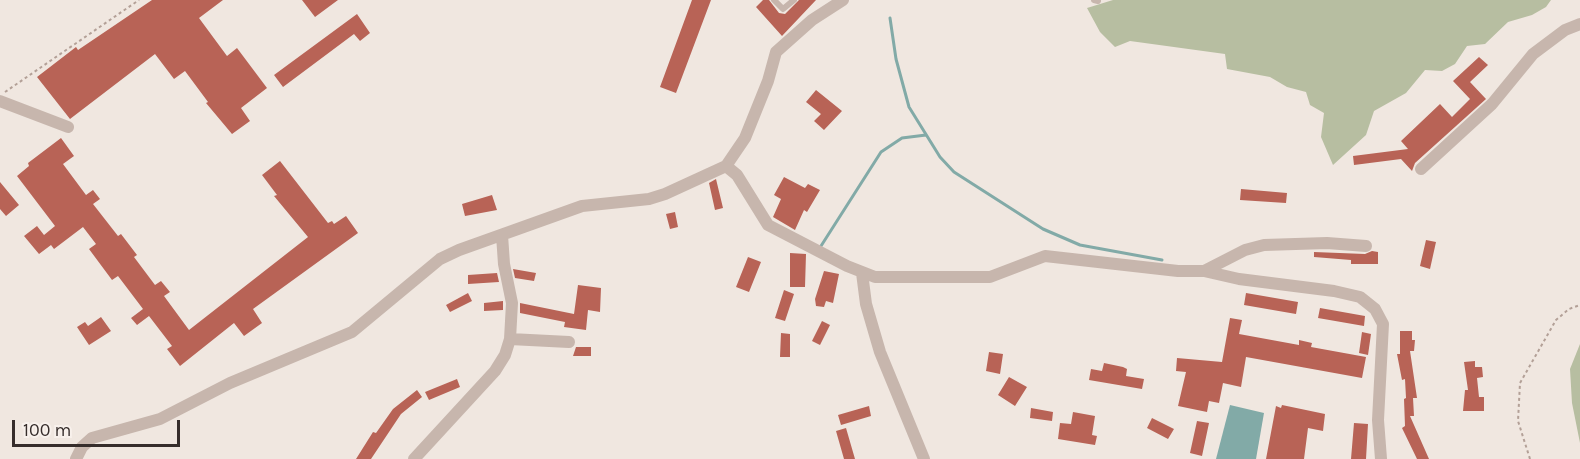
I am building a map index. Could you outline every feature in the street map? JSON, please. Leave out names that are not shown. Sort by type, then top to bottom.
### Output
[{"type":"street","points":[[76,459],[82,447],[92,438],[160,419],[230,383],[352,332],[440,259],[582,206],[657,197],[726,166],[745,138],[768,81],[776,52],[812,20],[843,0]]},
{"type":"street","points":[[1421,169],[1492,104],[1533,54],[1565,30],[1580,24]]},
{"type":"street","points":[[0,101],[68,127]]},
{"type":"street","points":[[726,166],[737,175],[768,225],[862,273],[875,277],[990,277],[1044,256],[1178,272],[1204,272],[1239,279],[1334,291],[1360,297],[1375,309],[1383,324],[1379,367],[1381,459]]},
{"type":"street","points":[[414,459],[495,371],[505,355],[510,339],[512,303],[504,264],[502,235]]},
{"type":"street","points":[[1204,272],[1245,250],[1264,245],[1327,243],[1366,246]]},
{"type":"street","points":[[862,273],[866,304],[880,352],[924,459]]},
{"type":"street","points":[[510,339],[569,342]]},
{"type":"lane","points":[[774,0],[783,9],[795,0]]},
{"type":"path","points":[[0,95],[139,0]]},
{"type":"path","points":[[1530,459],[1518,421],[1520,383],[1556,320],[1569,309],[1580,305]]},
{"type":"green space","points":[[1113,0],[1551,0],[1546,7],[1532,15],[1508,22],[1485,44],[1467,46],[1455,64],[1442,71],[1425,70],[1406,93],[1374,111],[1366,135],[1333,165],[1321,137],[1324,113],[1310,105],[1306,92],[1287,87],[1270,77],[1227,69],[1225,54],[1130,41],[1115,47],[1100,32],[1087,8]]},
{"type":"green space","points":[[1580,344],[1580,443],[1572,403],[1570,369]]},
{"type":"water","points":[[1230,405],[1264,413],[1256,459],[1216,459]]},
{"type":"building","points":[[152,0],[223,0],[199,18],[227,56],[237,48],[267,88],[241,108],[250,121],[232,134],[206,103],[208,102],[185,71],[174,79],[155,54],[70,119],[37,77],[76,47],[78,50]]},
{"type":"building","points":[[302,0],[338,0],[315,17]]},
{"type":"building","points":[[692,0],[711,0],[676,93],[660,87]]},
{"type":"building","points":[[763,0],[769,0],[779,13],[785,14],[799,0],[816,0],[782,36],[756,7]]},
{"type":"building","points":[[357,14],[370,33],[360,41],[354,34],[283,87],[274,75]]},
{"type":"building","points":[[1479,57],[1488,65],[1470,82],[1486,99],[1415,163],[1412,171],[1401,159],[1354,165],[1353,156],[1408,149],[1401,141],[1440,104],[1452,117],[1470,99],[1453,81]]},
{"type":"building","points":[[816,90],[842,111],[824,130],[814,121],[821,114],[806,102]]},
{"type":"building","points":[[61,138],[74,156],[63,164],[86,195],[93,190],[100,199],[93,204],[118,236],[121,234],[137,255],[134,257],[155,285],[161,281],[170,292],[164,296],[189,330],[308,237],[274,196],[277,195],[262,175],[280,161],[328,223],[332,221],[334,224],[346,216],[358,233],[253,309],[262,323],[244,336],[234,323],[180,366],[167,349],[172,346],[149,316],[137,325],[131,318],[143,309],[118,276],[112,280],[89,249],[96,244],[83,227],[54,249],[51,245],[39,254],[24,236],[37,226],[44,235],[55,226],[17,176],[29,166],[28,163]]},
{"type":"building","points":[[784,177],[805,188],[808,184],[820,190],[807,212],[804,210],[795,230],[773,217],[781,199],[774,195]]},
{"type":"building","points":[[716,179],[723,208],[715,210],[709,183]]},
{"type":"building","points":[[0,182],[19,205],[6,216],[0,209]]},
{"type":"building","points":[[1241,189],[1287,193],[1286,203],[1240,200]]},
{"type":"building","points":[[492,195],[497,210],[465,216],[462,204]]},
{"type":"building","points":[[675,212],[678,227],[670,229],[666,214]]},
{"type":"building","points":[[1426,240],[1436,242],[1430,269],[1420,266]]},
{"type":"building","points":[[1372,251],[1378,252],[1378,264],[1351,264],[1351,260],[1314,257],[1314,252],[1365,254]]},
{"type":"building","points":[[790,253],[806,254],[805,287],[790,287]]},
{"type":"building","points":[[748,257],[761,262],[749,292],[736,287]]},
{"type":"building","points":[[513,269],[536,273],[534,281],[515,278]]},
{"type":"building","points":[[824,271],[839,274],[833,303],[826,301],[824,307],[816,306],[815,299]]},
{"type":"building","points":[[497,273],[499,282],[468,284],[468,275]]},
{"type":"building","points":[[578,285],[601,288],[600,312],[588,310],[586,330],[564,327],[565,322],[520,313],[520,303],[574,314]]},
{"type":"building","points":[[784,290],[794,294],[785,321],[775,318]]},
{"type":"building","points":[[468,293],[472,301],[450,312],[446,305]]},
{"type":"building","points":[[1246,293],[1298,302],[1296,314],[1244,305]]},
{"type":"building","points":[[503,301],[503,310],[484,311],[484,303]]},
{"type":"building","points":[[1320,308],[1365,316],[1364,326],[1318,318]]},
{"type":"building","points":[[101,317],[111,331],[89,345],[77,327],[85,322],[88,326]]},
{"type":"building","points":[[1230,318],[1242,320],[1239,334],[1299,345],[1299,340],[1312,343],[1311,347],[1366,357],[1362,378],[1246,357],[1241,387],[1223,383],[1219,403],[1209,401],[1207,412],[1178,406],[1186,372],[1176,371],[1177,358],[1222,362]]},
{"type":"building","points":[[822,321],[830,325],[820,345],[812,341]]},
{"type":"building","points":[[1400,331],[1412,331],[1412,340],[1415,340],[1414,351],[1410,351],[1417,398],[1413,398],[1414,416],[1410,416],[1429,459],[1417,459],[1402,428],[1405,426],[1404,399],[1406,398],[1405,379],[1402,380],[1397,354],[1400,354]]},
{"type":"building","points":[[1362,332],[1371,334],[1368,355],[1359,353]]},
{"type":"building","points":[[781,333],[790,334],[790,357],[780,357]]},
{"type":"building","points":[[576,347],[591,347],[591,356],[573,356]]},
{"type":"building","points":[[989,352],[1003,354],[1000,374],[986,371]]},
{"type":"building","points":[[1475,361],[1475,367],[1482,367],[1483,377],[1477,378],[1479,397],[1484,397],[1484,411],[1463,411],[1465,390],[1468,390],[1464,362]]},
{"type":"building","points":[[1104,363],[1127,369],[1126,376],[1144,379],[1142,389],[1089,380],[1091,369],[1102,371]]},
{"type":"building","points":[[1009,377],[1027,387],[1015,406],[998,395]]},
{"type":"building","points":[[457,379],[460,387],[429,400],[425,392]]},
{"type":"building","points":[[417,390],[422,397],[401,414],[371,459],[356,459],[373,432],[376,433],[393,409]]},
{"type":"building","points":[[1282,405],[1325,414],[1323,431],[1308,428],[1304,459],[1266,459],[1276,406],[1281,408]]},
{"type":"building","points":[[869,406],[871,416],[841,425],[838,415]]},
{"type":"building","points":[[1031,408],[1053,412],[1052,421],[1030,418]]},
{"type":"building","points":[[1073,412],[1095,416],[1092,435],[1097,436],[1095,445],[1058,439],[1060,423],[1071,424]]},
{"type":"building","points":[[1152,418],[1174,429],[1168,439],[1147,428]]},
{"type":"building","points":[[1197,421],[1209,423],[1202,456],[1190,453]]},
{"type":"building","points":[[1354,423],[1368,424],[1366,459],[1351,459]]},
{"type":"building","points":[[846,428],[855,459],[844,459],[836,431]]},
{"type":"waterway","points":[[890,18],[896,59],[909,107],[940,157],[954,172],[1043,229],[1080,245],[1162,260]]},
{"type":"waterway","points":[[821,246],[881,152],[902,138],[926,135]]}]
